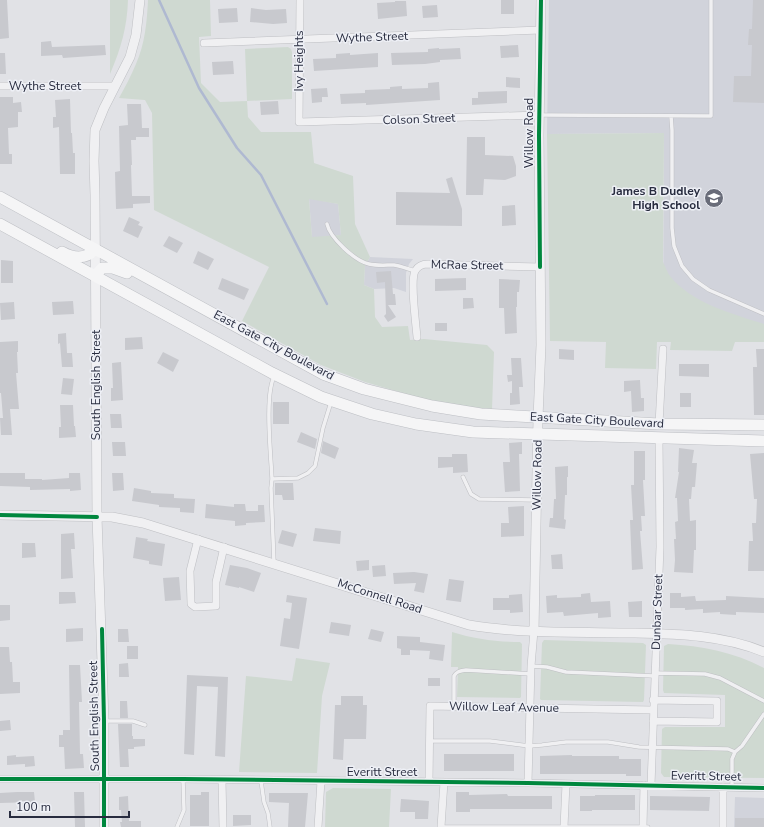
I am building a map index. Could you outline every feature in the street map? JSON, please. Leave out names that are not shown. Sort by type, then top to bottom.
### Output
[{"type":"main road","name":"East Gate City Boulevard","points":[[0,197],[323,374],[364,389],[432,406],[481,414],[659,424],[764,424]]},
{"type":"main road","name":"East Gate City Boulevard","points":[[0,224],[276,375],[321,396],[372,414],[416,424],[474,432],[764,441]]},
{"type":"main road","points":[[20,234],[40,240],[69,255],[80,258],[92,253],[95,249]]},
{"type":"main road","points":[[95,276],[102,268],[114,268],[172,291]]},
{"type":"street","name":"South English Street","points":[[104,827],[104,721],[97,517],[95,130],[104,108],[130,57],[136,35],[140,0]]},
{"type":"street","name":"Ivy Heights","points":[[299,122],[300,0]]},
{"type":"street","name":"Willow Road","points":[[528,783],[531,670],[534,631],[538,418],[541,345],[539,115],[541,0]]},
{"type":"street","name":"Wythe Street","points":[[204,43],[540,30]]},
{"type":"street","name":"Wythe Street","points":[[0,86],[115,86]]},
{"type":"street","name":"Colson Street","points":[[299,122],[539,115]]},
{"type":"street","name":"McRae Street","points":[[417,337],[413,282],[415,271],[419,266],[428,264],[540,267]]},
{"type":"street","points":[[659,424],[662,349]]},
{"type":"street","name":"Dunbar Street","points":[[643,827],[652,748],[654,674],[657,634],[660,547],[659,438]]},
{"type":"street","name":"McConnell Road","points":[[0,515],[112,517],[143,523],[224,547],[469,625],[491,629],[701,636],[729,641],[764,652]]},
{"type":"street","points":[[198,539],[190,570],[191,604],[195,608],[216,606],[216,582],[224,547]]},
{"type":"street","points":[[653,721],[717,722],[717,701],[654,700]]},
{"type":"street","name":"Willow Leaf Avenue","points":[[429,782],[430,706],[653,710]]},
{"type":"street","name":"Everitt Street","points":[[0,780],[105,778],[528,783],[764,788]]},
{"type":"street","points":[[222,780],[223,827]]},
{"type":"street","points":[[318,827],[320,781]]},
{"type":"street","points":[[442,827],[444,782]]},
{"type":"street","points":[[564,827],[566,784]]},
{"type":"street","points":[[722,827],[723,787]]},
{"type":"lane","points":[[539,115],[711,116],[711,0]]},
{"type":"lane","points":[[670,116],[672,130],[672,228],[674,246],[682,266],[693,279],[709,290],[764,314]]},
{"type":"lane","points":[[327,224],[331,235],[340,245],[362,261],[368,264],[395,265],[415,271]]},
{"type":"lane","points":[[274,563],[269,404],[271,381],[276,375]]},
{"type":"lane","points":[[272,479],[298,478],[308,473],[316,466],[323,428],[332,400]]},
{"type":"lane","points":[[463,477],[470,494],[479,499],[536,500]]},
{"type":"lane","points":[[454,706],[454,676],[460,671],[531,670],[547,667],[566,672],[705,674],[720,678],[764,701]]},
{"type":"lane","points":[[732,787],[732,759],[735,752],[742,746],[764,714]]},
{"type":"lane","points":[[104,721],[133,721],[145,725]]},
{"type":"lane","points":[[430,741],[490,741],[529,746],[566,742],[608,742],[634,747],[728,749],[735,752]]},
{"type":"lane","points":[[177,827],[184,810],[183,779]]},
{"type":"lane","points":[[261,781],[270,827]]},
{"type":"lane","points":[[442,827],[648,827]]},
{"type":"shaded area","points":[[110,0],[128,0],[123,38],[110,74]]},
{"type":"shaded area","points":[[148,0],[210,0],[211,36],[199,37],[201,83],[220,102],[247,101],[248,117],[261,132],[311,132],[314,163],[353,176],[355,224],[370,257],[365,266],[364,285],[374,289],[375,317],[382,327],[408,326],[410,340],[424,339],[487,345],[494,352],[492,409],[458,406],[420,398],[365,382],[321,365],[242,321],[269,267],[154,210],[152,113],[145,100],[119,98],[142,49]],"holes":[[[309,199],[338,204],[341,235],[312,237]]]},
{"type":"shaded area","name":"James B Dudley High School","points":[[549,0],[764,0],[764,342],[663,342],[664,133],[547,134]]},
{"type":"shaded area","points":[[288,47],[291,49],[292,99],[247,101],[245,49]]},
{"type":"shaded area","points":[[664,133],[663,262],[667,271],[679,285],[701,300],[726,312],[764,324],[764,342],[735,342],[732,351],[670,350],[671,342],[657,342],[656,369],[605,368],[606,342],[550,341],[547,134]]},
{"type":"shaded area","points":[[309,198],[338,204],[341,235],[312,238]]},
{"type":"shaded area","points":[[370,257],[413,259],[409,264],[406,273],[406,292],[394,288],[374,289],[364,285],[365,266]]},
{"type":"shaded area","points":[[452,632],[486,640],[520,642],[522,644],[521,697],[457,697],[458,667],[451,667]]},
{"type":"shaded area","points":[[544,640],[643,643],[646,645],[643,702],[541,700],[542,643]]},
{"type":"shaded area","points":[[668,644],[693,646],[718,651],[753,662],[764,668],[764,778],[664,777],[661,773],[662,729],[665,727],[725,727],[725,695],[664,693],[664,646]]},
{"type":"shaded area","points":[[296,658],[330,663],[322,696],[317,773],[239,772],[246,676],[292,681]]},
{"type":"shaded area","points":[[333,788],[391,789],[389,827],[325,827],[326,792]]},
{"type":"shaded area","points":[[735,797],[764,798],[764,827],[734,827]]},
{"type":"building","points":[[0,0],[7,0],[9,38],[0,39]]},
{"type":"building","points":[[501,0],[514,0],[514,14],[501,14]]},
{"type":"building","points":[[753,0],[764,0],[764,103],[733,102],[734,76],[751,76],[752,45],[748,45],[749,29],[752,29]]},
{"type":"building","points":[[406,1],[407,16],[378,19],[377,3]]},
{"type":"building","points":[[437,5],[438,17],[423,18],[422,6]]},
{"type":"building","points":[[237,8],[238,22],[219,23],[218,9]]},
{"type":"building","points":[[251,8],[266,10],[286,9],[287,23],[273,24],[250,22]]},
{"type":"building","points":[[51,41],[52,47],[105,45],[106,55],[63,58],[62,55],[41,56],[41,42]]},
{"type":"building","points":[[518,45],[519,57],[501,58],[500,46]]},
{"type":"building","points":[[460,48],[461,59],[440,60],[440,62],[425,64],[392,65],[391,53],[428,52],[428,49]]},
{"type":"building","points":[[0,53],[5,53],[6,74],[0,74]]},
{"type":"building","points":[[350,53],[350,55],[378,53],[378,67],[314,71],[313,59],[336,58],[336,54]]},
{"type":"building","points":[[233,61],[234,74],[213,75],[212,62]]},
{"type":"building","points":[[506,77],[520,78],[520,88],[506,87]]},
{"type":"building","points":[[439,82],[440,100],[366,105],[366,103],[341,104],[340,94],[365,93],[365,90],[390,89],[390,87],[402,86],[402,89],[428,88],[428,83]]},
{"type":"building","points":[[327,88],[328,97],[322,97],[322,102],[312,103],[311,89]]},
{"type":"building","points":[[507,91],[507,103],[472,105],[472,98],[478,98],[478,92]]},
{"type":"building","points":[[0,97],[13,97],[13,103],[21,102],[22,112],[18,112],[18,127],[8,128],[9,154],[12,154],[12,164],[0,164]]},
{"type":"building","points":[[70,99],[71,133],[73,153],[75,153],[75,174],[60,174],[59,127],[53,128],[53,117],[56,117],[55,100]]},
{"type":"building","points":[[278,101],[279,114],[261,115],[260,102]]},
{"type":"building","points":[[127,104],[141,104],[142,128],[149,128],[149,137],[136,137],[136,140],[131,140],[131,165],[132,196],[150,196],[150,203],[133,204],[133,208],[116,209],[115,172],[120,171],[119,126],[128,125]]},
{"type":"building","points":[[467,137],[485,137],[485,155],[513,156],[516,166],[516,176],[505,180],[484,179],[483,195],[466,195]]},
{"type":"building","points":[[452,177],[462,209],[462,226],[396,225],[396,192],[450,193],[446,179]]},
{"type":"building","points":[[515,205],[516,225],[502,226],[502,206]]},
{"type":"building","points":[[129,217],[140,222],[138,225],[143,227],[138,238],[123,231]]},
{"type":"building","points":[[169,236],[183,243],[177,253],[163,246]]},
{"type":"building","points":[[198,251],[214,259],[208,270],[193,263]]},
{"type":"building","points":[[1,260],[13,261],[13,283],[1,283]]},
{"type":"building","points":[[391,271],[393,294],[395,294],[396,305],[388,305],[396,317],[388,322],[384,316],[386,314],[385,282],[377,283],[376,272]]},
{"type":"building","points":[[222,278],[249,289],[244,300],[218,289]]},
{"type":"building","points":[[466,278],[466,290],[435,291],[435,279]]},
{"type":"building","points":[[499,279],[520,280],[519,292],[517,292],[516,307],[517,333],[505,334],[504,308],[499,308]]},
{"type":"building","points":[[463,298],[473,298],[474,308],[463,309]]},
{"type":"building","points":[[73,301],[74,314],[53,315],[52,302]]},
{"type":"building","points":[[14,302],[15,319],[1,320],[0,303]]},
{"type":"building","points":[[435,323],[447,323],[447,331],[435,331]]},
{"type":"building","points":[[66,333],[67,353],[72,353],[73,367],[62,367],[60,343],[58,344],[58,334]]},
{"type":"building","points":[[142,337],[143,349],[125,350],[125,338]]},
{"type":"building","points":[[18,341],[18,373],[16,373],[19,409],[10,409],[12,435],[1,435],[0,418],[3,418],[0,393],[0,342]]},
{"type":"building","points":[[559,349],[574,350],[574,360],[559,359]]},
{"type":"building","points":[[756,349],[764,349],[764,415],[754,415],[753,367],[757,367]]},
{"type":"building","points":[[163,352],[179,360],[173,372],[157,363]]},
{"type":"building","points":[[511,358],[521,358],[523,387],[519,387],[520,404],[510,405],[512,381],[508,382],[507,375],[512,375]]},
{"type":"building","points":[[121,362],[123,400],[111,401],[111,388],[113,388],[112,363]]},
{"type":"building","points":[[679,364],[709,364],[709,377],[679,376]]},
{"type":"building","points":[[63,378],[74,379],[72,395],[61,394]]},
{"type":"building","points":[[640,380],[641,398],[644,398],[644,411],[632,412],[631,391],[624,392],[624,381]]},
{"type":"building","points":[[680,393],[691,393],[691,407],[680,407]]},
{"type":"building","points":[[273,402],[289,402],[289,424],[273,424]]},
{"type":"building","points":[[60,405],[73,405],[76,437],[59,438],[59,427],[61,427]]},
{"type":"building","points":[[110,414],[121,414],[122,428],[111,428]]},
{"type":"building","points":[[301,432],[317,439],[315,449],[297,442]]},
{"type":"building","points":[[323,441],[339,448],[335,459],[321,453]]},
{"type":"building","points":[[112,442],[125,442],[126,456],[113,456]]},
{"type":"building","points":[[522,442],[522,454],[519,454],[520,491],[505,492],[503,462],[510,462],[509,443]]},
{"type":"building","points":[[679,448],[694,450],[692,463],[697,463],[695,487],[692,487],[691,499],[689,499],[690,521],[696,520],[696,550],[694,550],[693,573],[674,572],[674,539],[676,539],[675,522],[678,521],[677,498],[675,498],[679,472]]},
{"type":"building","points":[[634,451],[645,451],[645,480],[643,480],[645,516],[641,516],[642,531],[640,531],[643,569],[632,570],[630,520],[633,520],[631,485],[634,485]]},
{"type":"building","points":[[764,453],[764,571],[748,571],[749,541],[753,541],[752,523],[756,523],[757,499],[754,499],[750,454]]},
{"type":"building","points":[[452,454],[467,454],[468,472],[453,473],[453,467],[438,468],[438,457],[452,457]]},
{"type":"building","points":[[568,466],[567,495],[565,495],[565,529],[549,527],[550,518],[553,518],[554,499],[556,499],[555,467]]},
{"type":"building","points":[[0,473],[25,473],[25,479],[42,480],[69,478],[69,473],[80,473],[81,490],[30,490],[30,487],[0,486]]},
{"type":"building","points":[[112,473],[123,473],[124,490],[113,491]]},
{"type":"building","points":[[275,483],[293,483],[294,500],[283,500],[282,495],[275,495]]},
{"type":"building","points":[[134,488],[151,491],[151,493],[174,494],[174,498],[195,499],[194,513],[180,512],[180,508],[159,507],[159,505],[132,501]]},
{"type":"building","points":[[206,504],[234,507],[234,504],[245,504],[246,511],[258,511],[258,505],[264,505],[265,522],[246,523],[246,525],[235,526],[235,521],[205,518]]},
{"type":"building","points":[[524,506],[524,536],[501,537],[501,523],[509,523],[508,507]]},
{"type":"building","points":[[315,528],[341,531],[340,544],[313,541]]},
{"type":"building","points":[[282,530],[297,534],[293,547],[278,543]]},
{"type":"building","points":[[74,533],[75,549],[71,549],[73,578],[61,579],[61,534]]},
{"type":"building","points":[[136,537],[148,539],[147,541],[165,544],[162,566],[149,564],[149,561],[133,558]]},
{"type":"building","points":[[22,543],[35,543],[36,557],[22,558]]},
{"type":"building","points":[[562,554],[563,569],[552,569],[551,555]]},
{"type":"building","points":[[369,560],[369,570],[357,571],[356,561]]},
{"type":"building","points":[[230,565],[247,568],[261,573],[254,592],[239,587],[225,585]]},
{"type":"building","points":[[385,565],[386,576],[373,577],[372,566]]},
{"type":"building","points":[[414,572],[428,574],[424,593],[414,591],[416,583],[394,584],[393,573]]},
{"type":"building","points":[[179,577],[181,600],[165,601],[163,578]]},
{"type":"building","points":[[449,579],[464,581],[461,602],[446,600]]},
{"type":"building","points":[[59,592],[75,592],[76,603],[59,604]]},
{"type":"building","points":[[590,593],[591,602],[610,601],[611,617],[598,618],[598,613],[564,616],[563,612],[547,613],[546,596],[557,595],[557,598],[581,597],[581,594]]},
{"type":"building","points":[[670,593],[681,593],[681,597],[695,596],[696,601],[726,600],[726,596],[764,598],[764,613],[736,612],[736,615],[720,614],[720,612],[703,613],[703,609],[685,610],[685,608],[670,608]]},
{"type":"building","points":[[522,594],[523,612],[510,613],[510,610],[493,610],[493,598],[509,598],[509,595]]},
{"type":"building","points":[[287,595],[307,598],[299,649],[280,646],[284,618],[290,619],[292,603],[286,602]]},
{"type":"building","points":[[642,601],[642,617],[629,617],[628,602]]},
{"type":"building","points":[[0,605],[10,605],[10,620],[0,621]]},
{"type":"building","points":[[331,622],[351,625],[349,636],[329,633]]},
{"type":"building","points":[[83,628],[83,641],[66,642],[66,629]]},
{"type":"building","points":[[118,629],[128,629],[129,642],[118,642]]},
{"type":"building","points":[[371,629],[384,632],[381,642],[368,639]]},
{"type":"building","points":[[397,636],[420,637],[420,642],[445,645],[443,661],[429,659],[430,651],[410,650],[410,655],[401,655],[401,649],[397,648]]},
{"type":"building","points":[[127,646],[138,646],[138,659],[127,659]]},
{"type":"building","points":[[0,647],[9,647],[10,662],[12,662],[13,682],[20,682],[20,693],[0,694]]},
{"type":"building","points":[[128,663],[129,677],[119,677],[119,664]]},
{"type":"building","points":[[69,665],[80,665],[82,702],[79,702],[80,754],[83,754],[84,768],[65,769],[64,747],[59,747],[59,735],[63,735],[63,730],[70,730]]},
{"type":"building","points":[[187,675],[228,677],[225,757],[215,756],[218,687],[197,686],[194,755],[184,754]]},
{"type":"building","points":[[428,678],[440,678],[440,686],[428,686]]},
{"type":"building","points":[[341,696],[363,696],[363,705],[367,705],[366,739],[344,739],[343,760],[333,759],[335,705],[341,705]]},
{"type":"building","points":[[120,701],[127,701],[128,718],[120,718]]},
{"type":"building","points":[[10,720],[11,730],[0,731],[0,721]]},
{"type":"building","points":[[118,724],[132,724],[133,739],[145,739],[145,746],[128,749],[129,767],[120,767]]},
{"type":"building","points":[[444,754],[514,754],[514,771],[444,771]]},
{"type":"building","points":[[16,755],[16,757],[34,756],[35,766],[25,767],[25,764],[7,765],[7,756]]},
{"type":"building","points":[[540,756],[619,756],[619,759],[641,759],[641,776],[626,776],[626,774],[540,774]]},
{"type":"building","points":[[34,792],[35,802],[0,803],[0,793]]},
{"type":"building","points":[[74,792],[84,792],[85,827],[75,827]]},
{"type":"building","points":[[201,792],[209,792],[209,826],[190,826],[190,795],[201,795]]},
{"type":"building","points":[[456,792],[469,792],[469,795],[507,794],[508,796],[552,796],[552,809],[470,809],[470,812],[456,812]]},
{"type":"building","points":[[269,793],[308,793],[305,827],[288,827],[289,803],[269,802]]},
{"type":"building","points":[[635,795],[635,810],[580,811],[580,796]]},
{"type":"building","points":[[128,796],[129,821],[141,821],[141,827],[121,827],[120,822],[122,822],[121,810],[119,810],[119,797]]},
{"type":"building","points":[[650,796],[710,797],[709,811],[650,810]]},
{"type":"building","points":[[401,799],[429,801],[428,819],[415,819],[415,812],[400,812]]},
{"type":"building","points":[[233,815],[251,815],[251,825],[233,826]]},
{"type":"building","points":[[735,818],[764,818],[764,827],[735,827]]},
{"type":"waterway","points":[[159,0],[199,88],[237,148],[261,175],[327,304]]},
{"type":"cycle path","points":[[540,267],[539,135],[541,0]]},
{"type":"cycle path","points":[[0,515],[97,517]]},
{"type":"cycle path","points":[[102,629],[104,827]]},
{"type":"cycle path","points":[[0,779],[183,779],[528,783],[764,788]]},
{"type":"place","name":"James B Dudley High School","points":[[714,198]]}]
